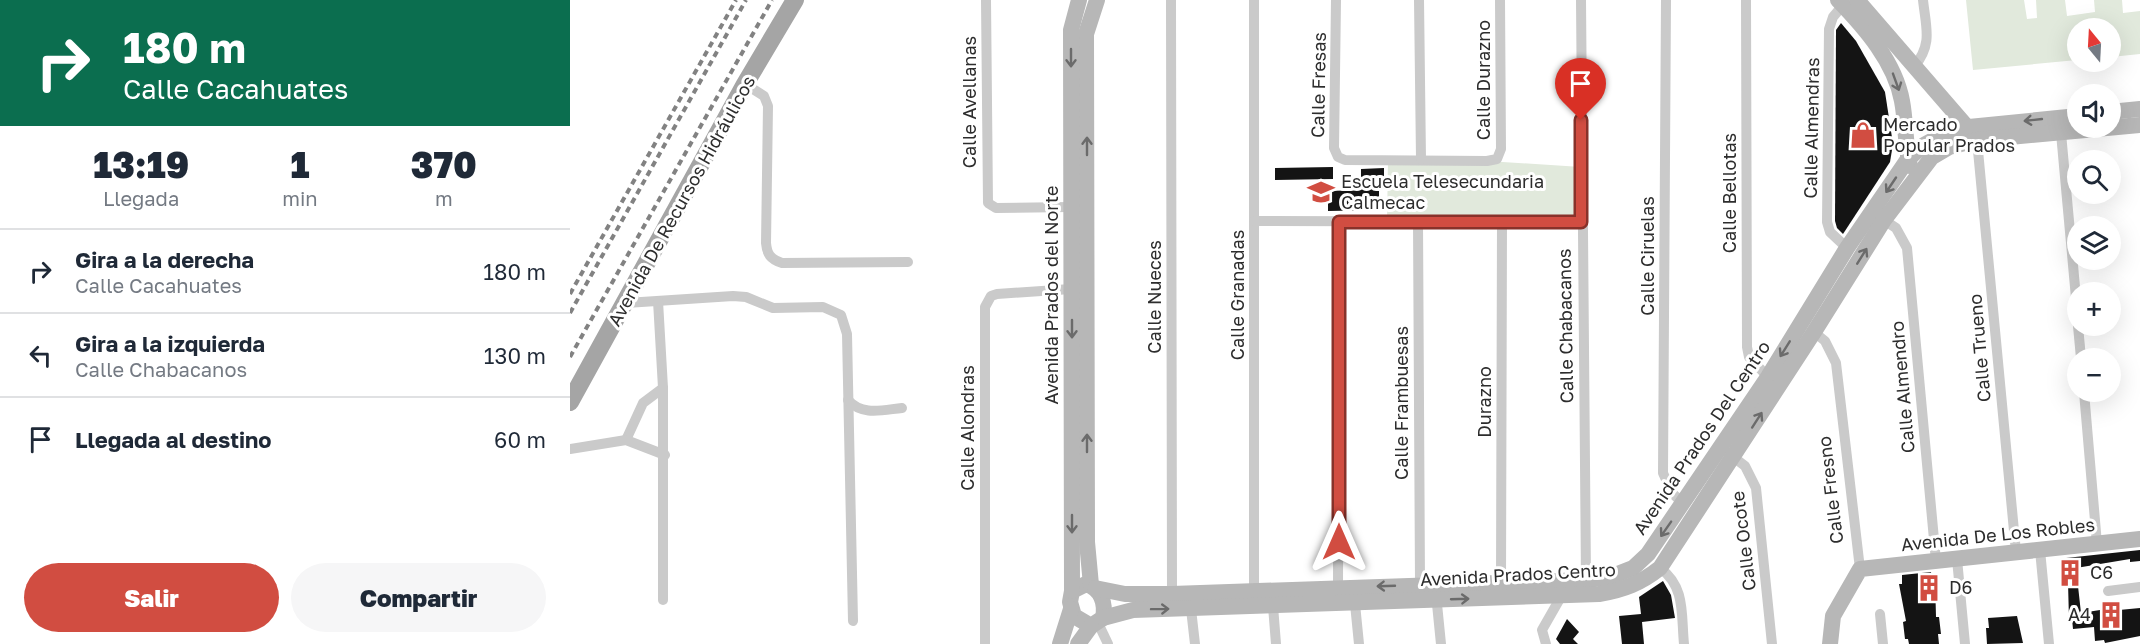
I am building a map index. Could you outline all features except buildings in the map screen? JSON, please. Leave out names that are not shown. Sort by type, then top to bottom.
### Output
[{"type":"main road","name":"Avenida De Recursos Hidráulicos","points":[[570,402],[795,0]]},
{"type":"street","name":"Calle Avellanas","points":[[986,0],[986,193],[988,203],[996,208],[1070,207]]},
{"type":"street","name":"Avenida Prados del Norte","points":[[1079,0],[1079,251],[1087,542],[1093,587]]},
{"type":"street","name":"Avenida Prados del Norte","points":[[1072,591],[1071,289],[1079,251],[1070,207],[1079,32],[1097,0]]},
{"type":"street","name":"Calle Nueces","points":[[1171,0],[1172,594]]},
{"type":"street","name":"Calle Granadas","points":[[1254,0],[1254,590]]},
{"type":"street","name":"Calle Fresas","points":[[1336,0],[1334,148],[1338,157],[1345,160],[1422,159]]},
{"type":"street","points":[[1419,0],[1422,159]]},
{"type":"street","name":"Calle Durazno","points":[[1422,159],[1487,161],[1497,159],[1501,149],[1500,0]]},
{"type":"street","name":"Calle Chabacanos","points":[[1581,0],[1581,222],[1586,580]]},
{"type":"street","name":"Calle Ciruelas","points":[[1666,0],[1663,473],[1672,493],[1684,504]]},
{"type":"street","name":"Calle Bellotas","points":[[1746,0],[1747,346],[1749,357],[1768,377]]},
{"type":"street","points":[[1914,67],[1925,54],[1928,42],[1923,0]]},
{"type":"street","points":[[1846,2],[1889,50],[1914,67],[1982,133],[2061,133],[2140,125]]},
{"type":"street","name":"Calle Almendras","points":[[1846,2],[1833,17],[1829,29],[1827,222],[1830,232],[1847,248]]},
{"type":"street","points":[[1889,50],[1902,100],[1908,159],[1913,178]]},
{"type":"street","points":[[746,84],[764,96],[768,105],[766,243],[767,253],[772,260],[782,263],[908,262]]},
{"type":"street","points":[[2121,111],[2140,110]]},
{"type":"street","points":[[1982,133],[2067,118]]},
{"type":"street","name":"Avenida Prados Del Centro","points":[[1093,587],[1125,594],[1338,588],[1431,590],[1502,582],[1586,580],[1610,576],[1633,568],[1648,554],[1684,504],[1727,453],[1768,377],[1847,248],[1908,159],[1924,145],[1944,134],[1982,133]]},
{"type":"street","name":"Avenida Prados Centro","points":[[1097,622],[1132,610],[1355,604],[1431,590],[1562,596],[1621,591],[1642,582],[1660,568],[1727,453],[1814,332],[1913,178],[1932,157],[1982,133]]},
{"type":"street","name":"Calle Trueno","points":[[1982,133],[2016,552]]},
{"type":"street","points":[[2061,133],[2075,282]]},
{"type":"street","name":"Calle Almendro","points":[[1884,220],[1896,228],[1907,248],[1936,561]]},
{"type":"street","points":[[1254,221],[1581,222]]},
{"type":"street","points":[[1338,588],[1339,222]]},
{"type":"street","name":"Calle Frambuesas","points":[[1418,222],[1431,590],[1441,644]]},
{"type":"street","name":"Durazno","points":[[1502,222],[1502,582]]},
{"type":"street","name":"Calle Alondras","points":[[985,644],[986,300],[997,294],[1071,289]]},
{"type":"street","points":[[626,303],[733,296],[746,297],[773,308],[823,307],[841,315],[847,334],[854,621]]},
{"type":"street","points":[[658,301],[663,388],[663,600]]},
{"type":"street","name":"Calle Fresno","points":[[1814,332],[1825,341],[1836,363],[1860,569]]},
{"type":"street","points":[[626,441],[643,404],[663,388]]},
{"type":"street","points":[[848,400],[856,409],[868,411],[902,408]]},
{"type":"street","points":[[2085,402],[2097,543]]},
{"type":"street","points":[[570,450],[626,441],[664,455]]},
{"type":"street","name":"Calle Ocote","points":[[1727,453],[1745,466],[1756,489],[1772,644]]},
{"type":"street","name":"Avenida De Los Robles","points":[[1860,569],[2140,539]]},
{"type":"street","points":[[2040,550],[2049,644]]},
{"type":"street","points":[[1956,559],[1965,644]]},
{"type":"street","points":[[1660,568],[1672,577],[1679,589],[1684,644]]},
{"type":"street","points":[[1830,644],[1833,616],[1860,569]]},
{"type":"street","points":[[1060,644],[1071,609],[1072,591],[1081,584],[1093,587],[1104,605],[1097,622],[1078,644]]},
{"type":"street","points":[[2108,591],[2140,587]]},
{"type":"street","points":[[1546,644],[1542,630],[1562,596]]},
{"type":"street","points":[[1355,604],[1359,644]]},
{"type":"street","points":[[1273,606],[1276,644]]},
{"type":"street","points":[[1071,609],[1079,621],[1097,622]]},
{"type":"street","points":[[1191,609],[1195,644]]},
{"type":"street","points":[[1880,614],[1883,644]]},
{"type":"street","points":[[1097,622],[1108,644]]},
{"type":"shaded area","points":[[1966,0],[2024,0],[2027,19],[2037,18],[2036,0],[2065,0],[2067,16],[2095,12],[2094,0],[2122,0],[2123,13],[2140,11],[2140,54],[2121,56],[2121,18],[2067,18],[2067,61],[1973,70]]},
{"type":"shaded area","points":[[1388,160],[1487,161],[1581,167],[1581,222],[1387,222]]},
{"type":"railway","points":[[570,294],[736,0]]},
{"type":"railway","points":[[570,313],[746,0]]},
{"type":"railway","points":[[570,357],[772,0]]},
{"type":"place","name":"Mercado Popular Prados","points":[[1863,135]]},
{"type":"place","name":"Escuela Telesecundaria Calmecac","points":[[1321,192]]},
{"type":"place","name":"C6","points":[[2070,573]]},
{"type":"place","name":"D6","points":[[1929,588]]},
{"type":"place","name":"A4","points":[[2111,615]]},
{"type":"route","points":[[1339,542],[1339,222],[1581,222],[1581,120]]}]
